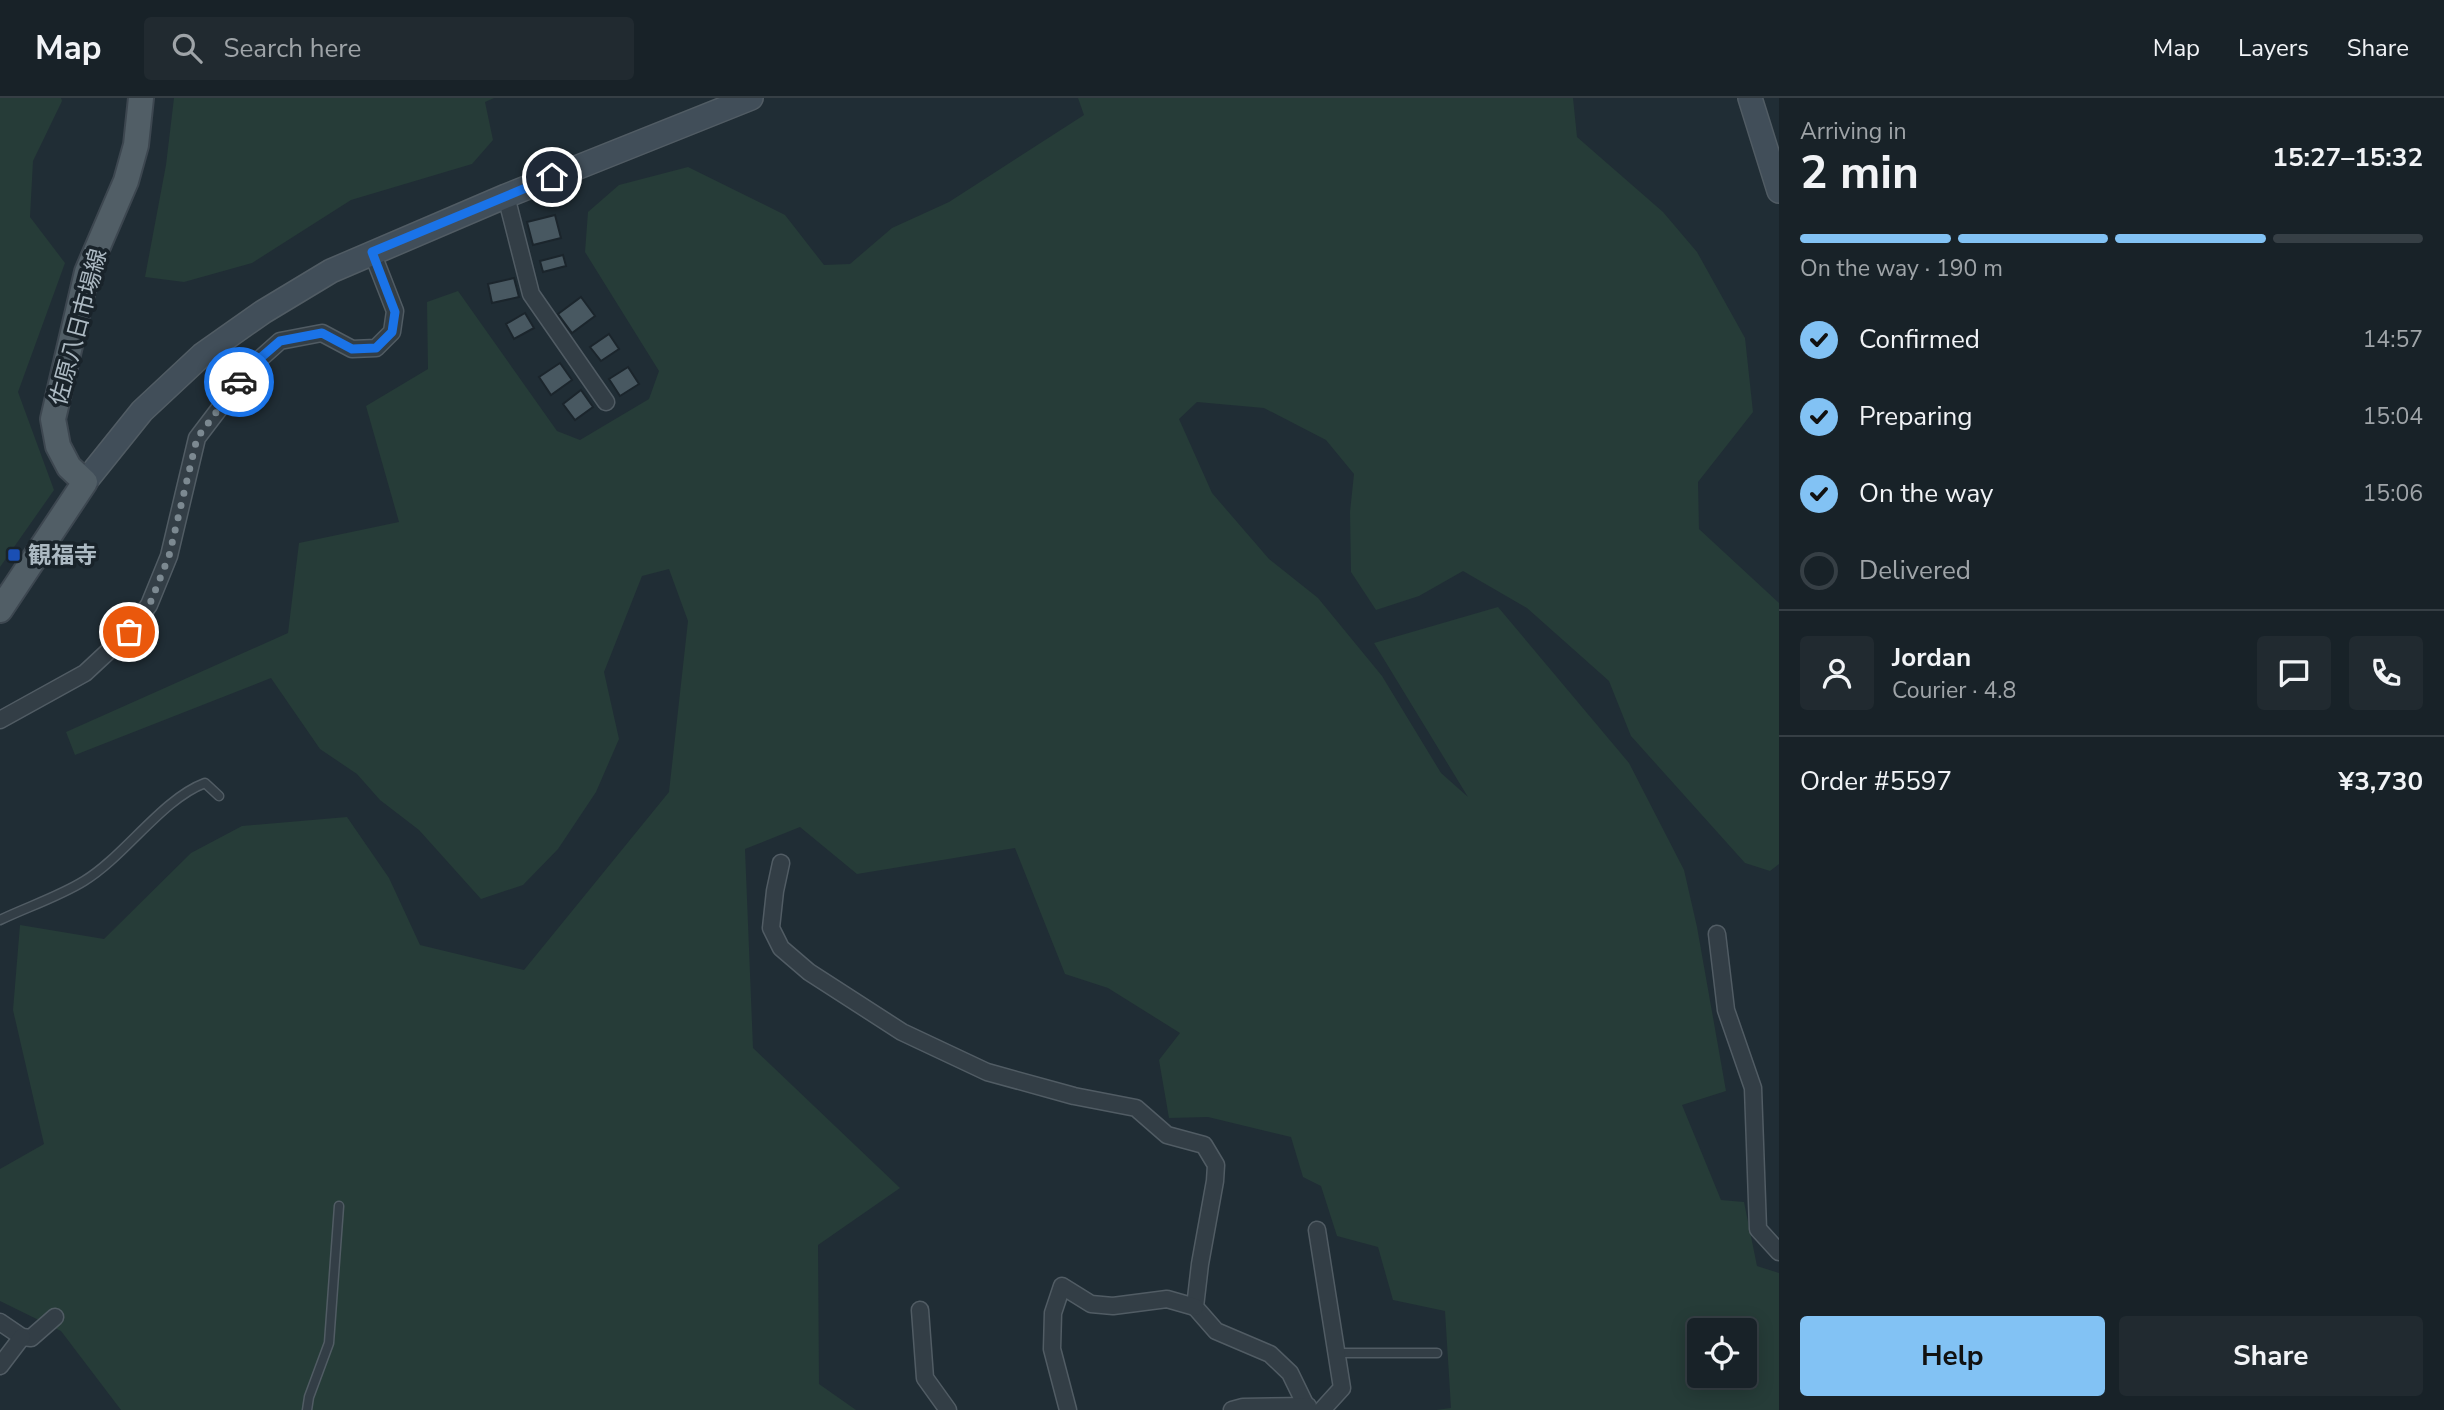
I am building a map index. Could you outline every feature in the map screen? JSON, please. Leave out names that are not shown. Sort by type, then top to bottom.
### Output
[{"type":"main road","name":"佐原八日市場線","points":[[85,482],[69,467],[58,446],[53,419],[87,272],[126,181],[136,145],[141,98]]},
{"type":"main road","points":[[0,610],[85,482]]},
{"type":"street","points":[[85,482],[142,411],[202,355],[319,278],[372,252],[506,196],[751,98]]},
{"type":"street","points":[[1750,98],[1779,191]]},
{"type":"street","points":[[506,196],[531,294],[606,402]]},
{"type":"street","points":[[0,720],[85,673],[129,632],[149,606],[169,556],[197,438],[250,367],[280,341],[322,333],[352,349],[376,348],[392,332],[395,312],[372,252]]},
{"type":"street","points":[[781,863],[771,928],[781,948],[809,972],[902,1032],[987,1072],[1074,1096],[1136,1108],[1167,1135],[1204,1145],[1216,1165],[1195,1307]]},
{"type":"street","points":[[1717,934],[1726,1010],[1753,1087],[1758,1229],[1779,1252]]},
{"type":"street","points":[[1232,1410],[1244,1407],[1313,1409],[1342,1388],[1317,1230]]},
{"type":"street","points":[[1068,1410],[1052,1349],[1053,1313],[1062,1286],[1091,1304],[1113,1306],[1167,1299],[1195,1307],[1216,1331],[1270,1354],[1290,1373],[1313,1409]]},
{"type":"street","points":[[920,1310],[925,1378],[948,1410]]},
{"type":"street","points":[[0,1322],[22,1337],[31,1338],[55,1317]]},
{"type":"street","points":[[0,1366],[22,1337]]},
{"type":"lane","points":[[0,920],[84,881],[189,789],[205,783],[219,796]]},
{"type":"lane","points":[[307,1410],[329,1343],[339,1206]]},
{"type":"lane","points":[[1336,1353],[1437,1353]]},
{"type":"green space","points":[[0,98],[61,98],[62,101],[33,161],[30,217],[65,263],[18,392],[54,490],[0,567]]},
{"type":"green space","points":[[174,98],[494,98],[485,102],[493,140],[472,164],[351,200],[252,263],[184,282],[145,277],[166,165]]},
{"type":"green space","points":[[1078,98],[1573,98],[1577,137],[1663,212],[1697,252],[1745,338],[1753,412],[1698,482],[1699,529],[1779,603],[1779,864],[1770,871],[1745,863],[1631,736],[1609,681],[1527,608],[1463,571],[1419,596],[1376,610],[1351,572],[1350,512],[1354,474],[1326,440],[1264,408],[1197,402],[1179,419],[1212,493],[1269,559],[1318,598],[1382,676],[1441,773],[1468,797],[1374,643],[1498,607],[1629,763],[1684,870],[1697,927],[1726,1091],[1682,1105],[1721,1200],[1744,1202],[1757,1266],[1779,1273],[1779,1410],[1436,1410],[1451,1408],[1445,1311],[1393,1300],[1378,1247],[1337,1236],[1321,1186],[1303,1177],[1291,1137],[1208,1117],[1169,1118],[1159,1060],[1180,1033],[1108,988],[1065,974],[1015,848],[857,874],[800,827],[745,849],[753,1048],[900,1188],[818,1245],[819,1384],[856,1410],[121,1410],[61,1331],[0,1301],[0,1169],[44,1144],[13,1010],[20,925],[104,939],[191,853],[242,826],[347,817],[389,878],[420,945],[524,970],[669,792],[688,621],[669,569],[642,576],[604,672],[619,739],[596,792],[558,849],[523,885],[481,899],[419,830],[380,800],[357,774],[320,749],[271,678],[75,755],[66,732],[288,633],[299,543],[399,522],[366,406],[428,369],[427,302],[458,291],[557,431],[580,440],[649,399],[659,371],[585,252],[588,212],[619,185],[688,167],[785,215],[824,265],[850,264],[892,228],[949,202],[1084,115]]},
{"type":"building","points":[[555,215],[561,238],[533,245],[527,222]]},
{"type":"building","points":[[563,255],[566,266],[543,272],[540,261]]},
{"type":"building","points":[[514,278],[519,297],[492,303],[488,284]]},
{"type":"building","points":[[581,297],[595,316],[572,333],[558,314]]},
{"type":"building","points":[[525,313],[534,328],[514,339],[506,324]]},
{"type":"building","points":[[609,334],[619,349],[601,361],[590,347]]},
{"type":"building","points":[[560,363],[572,380],[551,395],[539,377]]},
{"type":"building","points":[[628,367],[639,384],[620,396],[609,379]]},
{"type":"building","points":[[581,390],[593,407],[575,420],[563,404]]},
{"type":"way so far","points":[[129,632],[149,606],[169,556],[197,438],[239,382]]},
{"type":"place","name":"観福寺","points":[[14,555]]},
{"type":"route","points":[[239,382],[250,367],[280,341],[322,333],[352,349],[376,348],[392,332],[395,312],[372,252],[552,177]]}]
